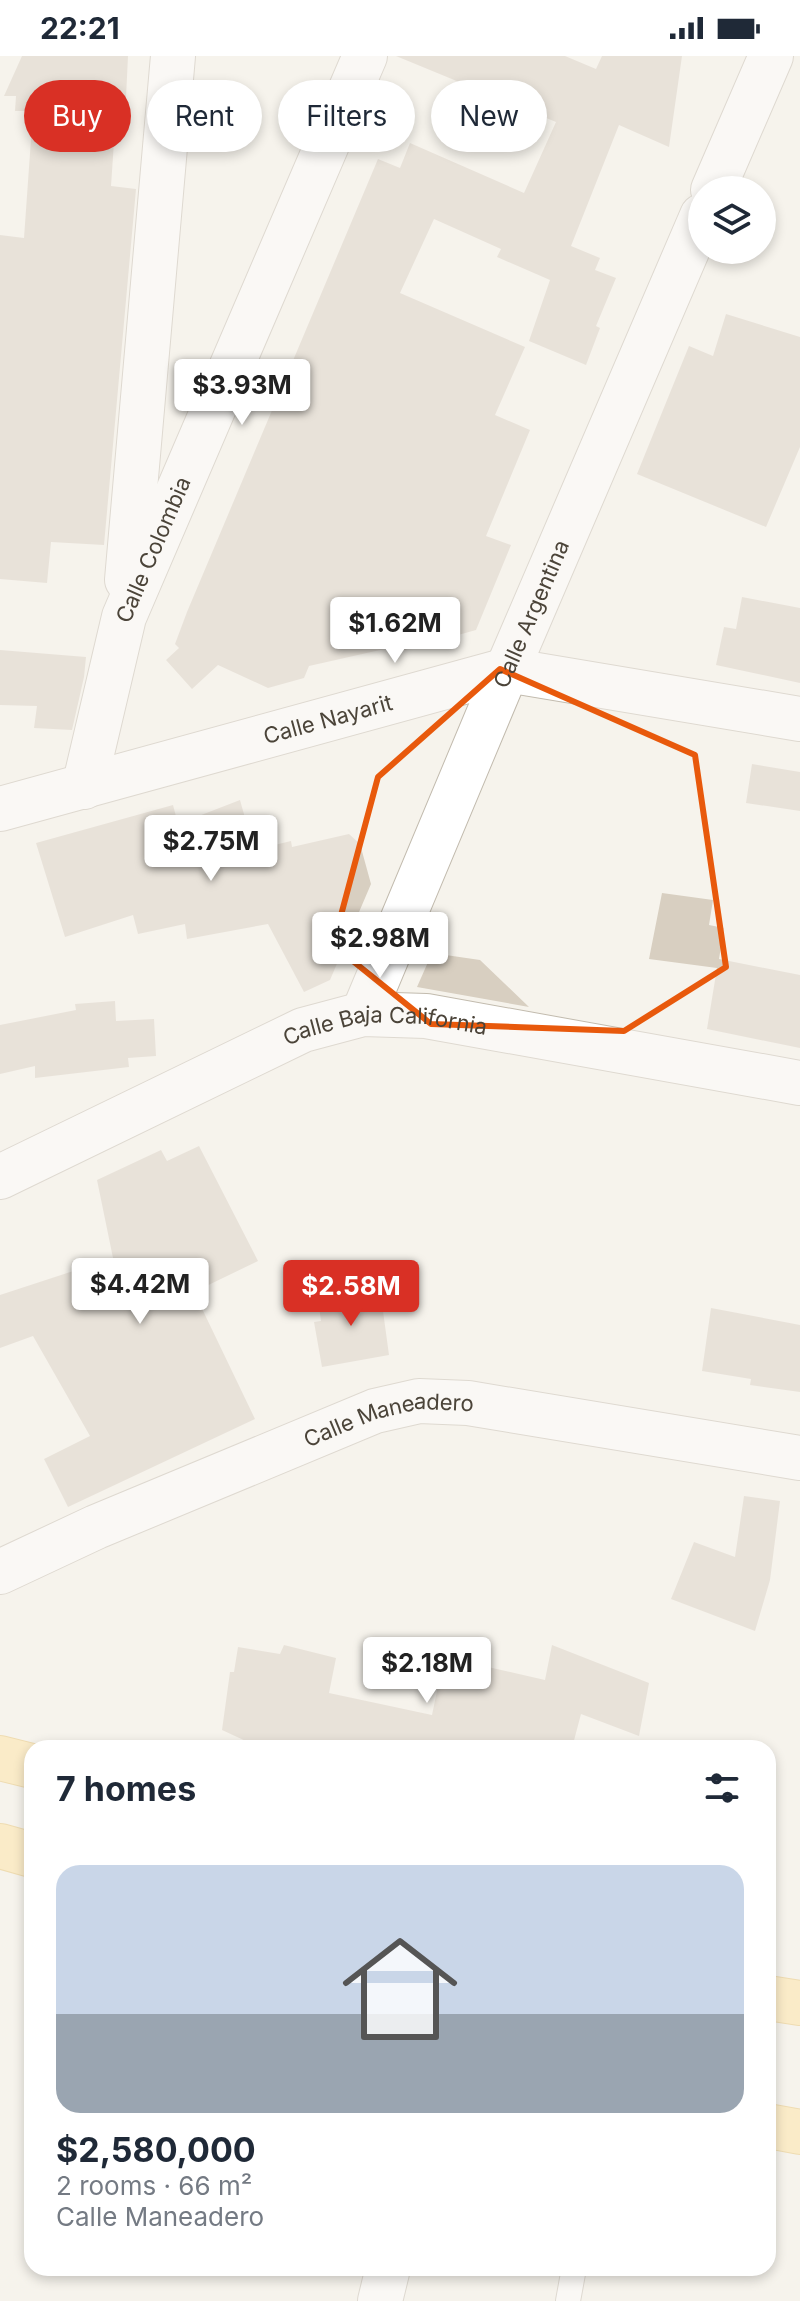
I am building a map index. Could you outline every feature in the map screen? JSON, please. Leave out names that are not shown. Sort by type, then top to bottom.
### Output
[{"type":"main road","points":[[0,1758],[24,1764]]},
{"type":"main road","points":[[0,1846],[24,1853]]},
{"type":"main road","points":[[776,1999],[800,2003]]},
{"type":"main road","points":[[776,2128],[800,2132]]},
{"type":"street","points":[[124,617],[173,56]]},
{"type":"street","name":"Calle Colombia","points":[[84,787],[124,617],[365,56]]},
{"type":"street","points":[[719,176],[771,56]]},
{"type":"street","name":"Calle Argentina","points":[[363,1014],[688,249]]},
{"type":"street","name":"Calle Nayarit","points":[[0,809],[507,670],[800,719]]},
{"type":"street","name":"Calle Baja California","points":[[0,1177],[303,1030],[363,1014],[426,1016],[800,1083]]},
{"type":"street","name":"Calle Maneadero","points":[[0,1572],[96,1527],[360,1417],[419,1401],[468,1403],[800,1458]]},
{"type":"street","points":[[380,2301],[386,2276]]},
{"type":"lane","points":[[568,2301],[573,2276]]},
{"type":"highlighted area","points":[[500,669],[695,755],[726,967],[624,1031],[431,1024],[333,945],[378,777]]},
{"type":"building","points":[[22,56],[128,56],[127,80],[24,80],[24,111],[15,111],[16,96],[4,96]]},
{"type":"building","points":[[396,56],[565,56],[596,69],[602,56],[682,56],[669,147],[619,125],[571,246],[600,258],[595,270],[616,278],[596,326],[600,328],[586,365],[529,341],[550,280],[497,257],[501,249],[434,219],[400,293],[525,347],[495,415],[530,430],[486,536],[511,545],[476,630],[390,654],[389,648],[309,666],[304,678],[268,688],[218,665],[192,689],[166,660],[179,648],[175,644],[187,612],[378,159],[400,168],[406,152],[415,152],[415,145],[524,193],[542,152],[547,152],[547,142],[556,122],[547,118],[547,80],[454,80]]},
{"type":"building","points":[[30,152],[113,152],[111,186],[136,189],[104,545],[51,542],[47,583],[0,579],[0,235],[24,238]]},
{"type":"building","points":[[726,314],[800,337],[800,447],[766,527],[637,474],[689,346],[713,356]]},
{"type":"building","points":[[742,597],[800,608],[800,683],[716,665],[724,627],[736,629]]},
{"type":"building","points":[[0,650],[86,657],[72,730],[34,728],[37,706],[0,705]]},
{"type":"building","points":[[752,764],[800,772],[800,811],[746,803]]},
{"type":"building","points":[[240,800],[254,850],[291,841],[292,847],[349,834],[360,844],[371,884],[330,980],[304,992],[268,924],[187,939],[185,924],[138,934],[133,915],[65,937],[36,843],[173,805],[178,824]]},
{"type":"building","points":[[662,893],[713,900],[709,925],[724,928],[719,959],[800,975],[800,1048],[707,1029],[717,968],[649,959]]},
{"type":"building","points":[[432,953],[480,960],[529,1007],[417,987]]},
{"type":"building","points":[[115,1001],[116,1021],[154,1019],[156,1056],[128,1058],[129,1067],[35,1078],[35,1066],[0,1074],[0,1025],[76,1010],[75,1004]]},
{"type":"building","points":[[199,1146],[258,1261],[194,1292],[255,1419],[68,1507],[44,1459],[90,1436],[33,1336],[0,1348],[0,1295],[113,1258],[97,1180],[161,1150],[167,1161]]},
{"type":"building","points":[[380,1289],[389,1355],[322,1367],[314,1322],[321,1321],[318,1299]]},
{"type":"building","points":[[711,1308],[800,1325],[800,1392],[750,1385],[751,1379],[702,1371]]},
{"type":"building","points":[[744,1496],[780,1501],[770,1580],[755,1631],[671,1599],[694,1542],[735,1557]]},
{"type":"building","points":[[284,1645],[336,1658],[329,1693],[432,1715],[444,1657],[545,1680],[552,1645],[649,1683],[639,1736],[581,1714],[574,1740],[244,1740],[222,1730],[230,1672],[234,1672],[238,1647],[280,1654]]}]
